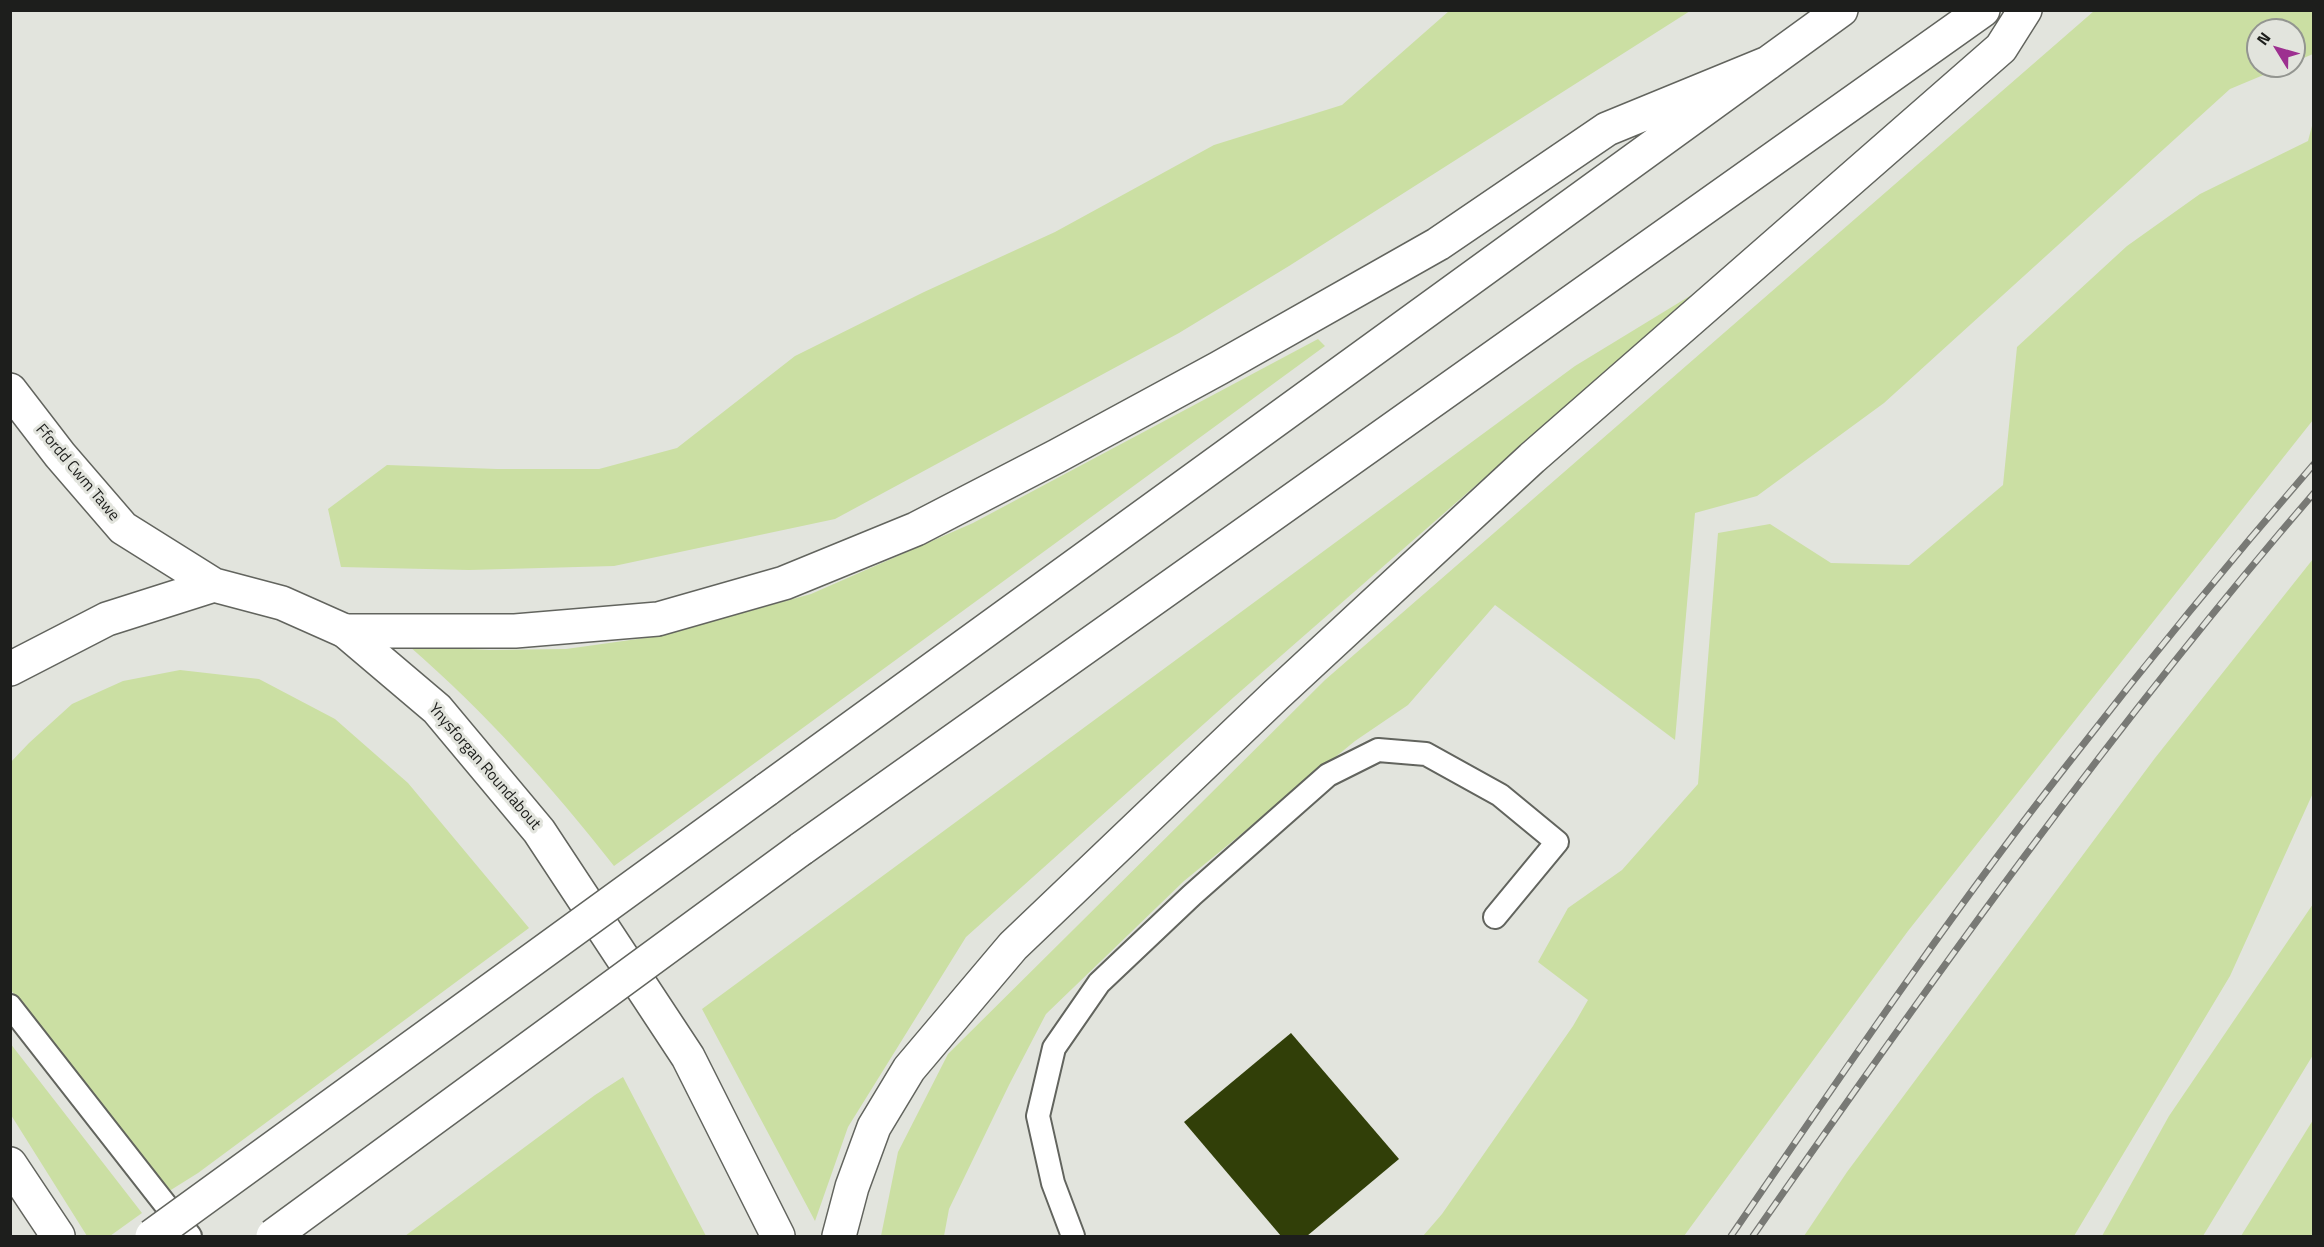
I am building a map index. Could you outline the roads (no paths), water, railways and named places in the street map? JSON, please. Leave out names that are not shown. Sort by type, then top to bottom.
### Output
[{"type":"main road","points":[[152,1236],[1841,10]]},
{"type":"main road","points":[[273,1236],[801,849],[1983,10]]},
{"type":"main road","points":[[839,1236],[852,1187],[874,1127],[909,1069],[1013,946],[1276,695],[1532,458],[2001,48],[2025,10]]},
{"type":"main road","points":[[345,631],[515,631],[658,619],[784,583],[916,529],[1058,456],[1219,368],[1438,244],[1607,129],[1768,63]]},
{"type":"main road","name":"Ffordd Cwm Tawe","points":[[10,390],[60,455],[123,528],[214,585]]},
{"type":"main road","points":[[10,669],[107,619],[214,585]]},
{"type":"main road","name":"Ynysforgan Roundabout","points":[[214,585],[282,603],[345,631],[437,709],[539,831],[688,1058],[778,1236]]},
{"type":"main road","points":[[10,1164],[58,1236]]},
{"type":"lane","points":[[1073,1236],[1053,1183],[1038,1116],[1054,1048],[1099,982],[1192,895],[1328,775],[1378,750],[1426,754],[1500,795],[1557,842],[1495,917]]},
{"type":"lane","points":[[10,1006],[190,1236]]},
{"type":"railway","points":[[1731,1236],[1895,998],[2023,822],[2158,650],[2314,464]]},
{"type":"railway","points":[[1753,1236],[1955,951],[2094,764],[2239,582],[2314,493]]}]
